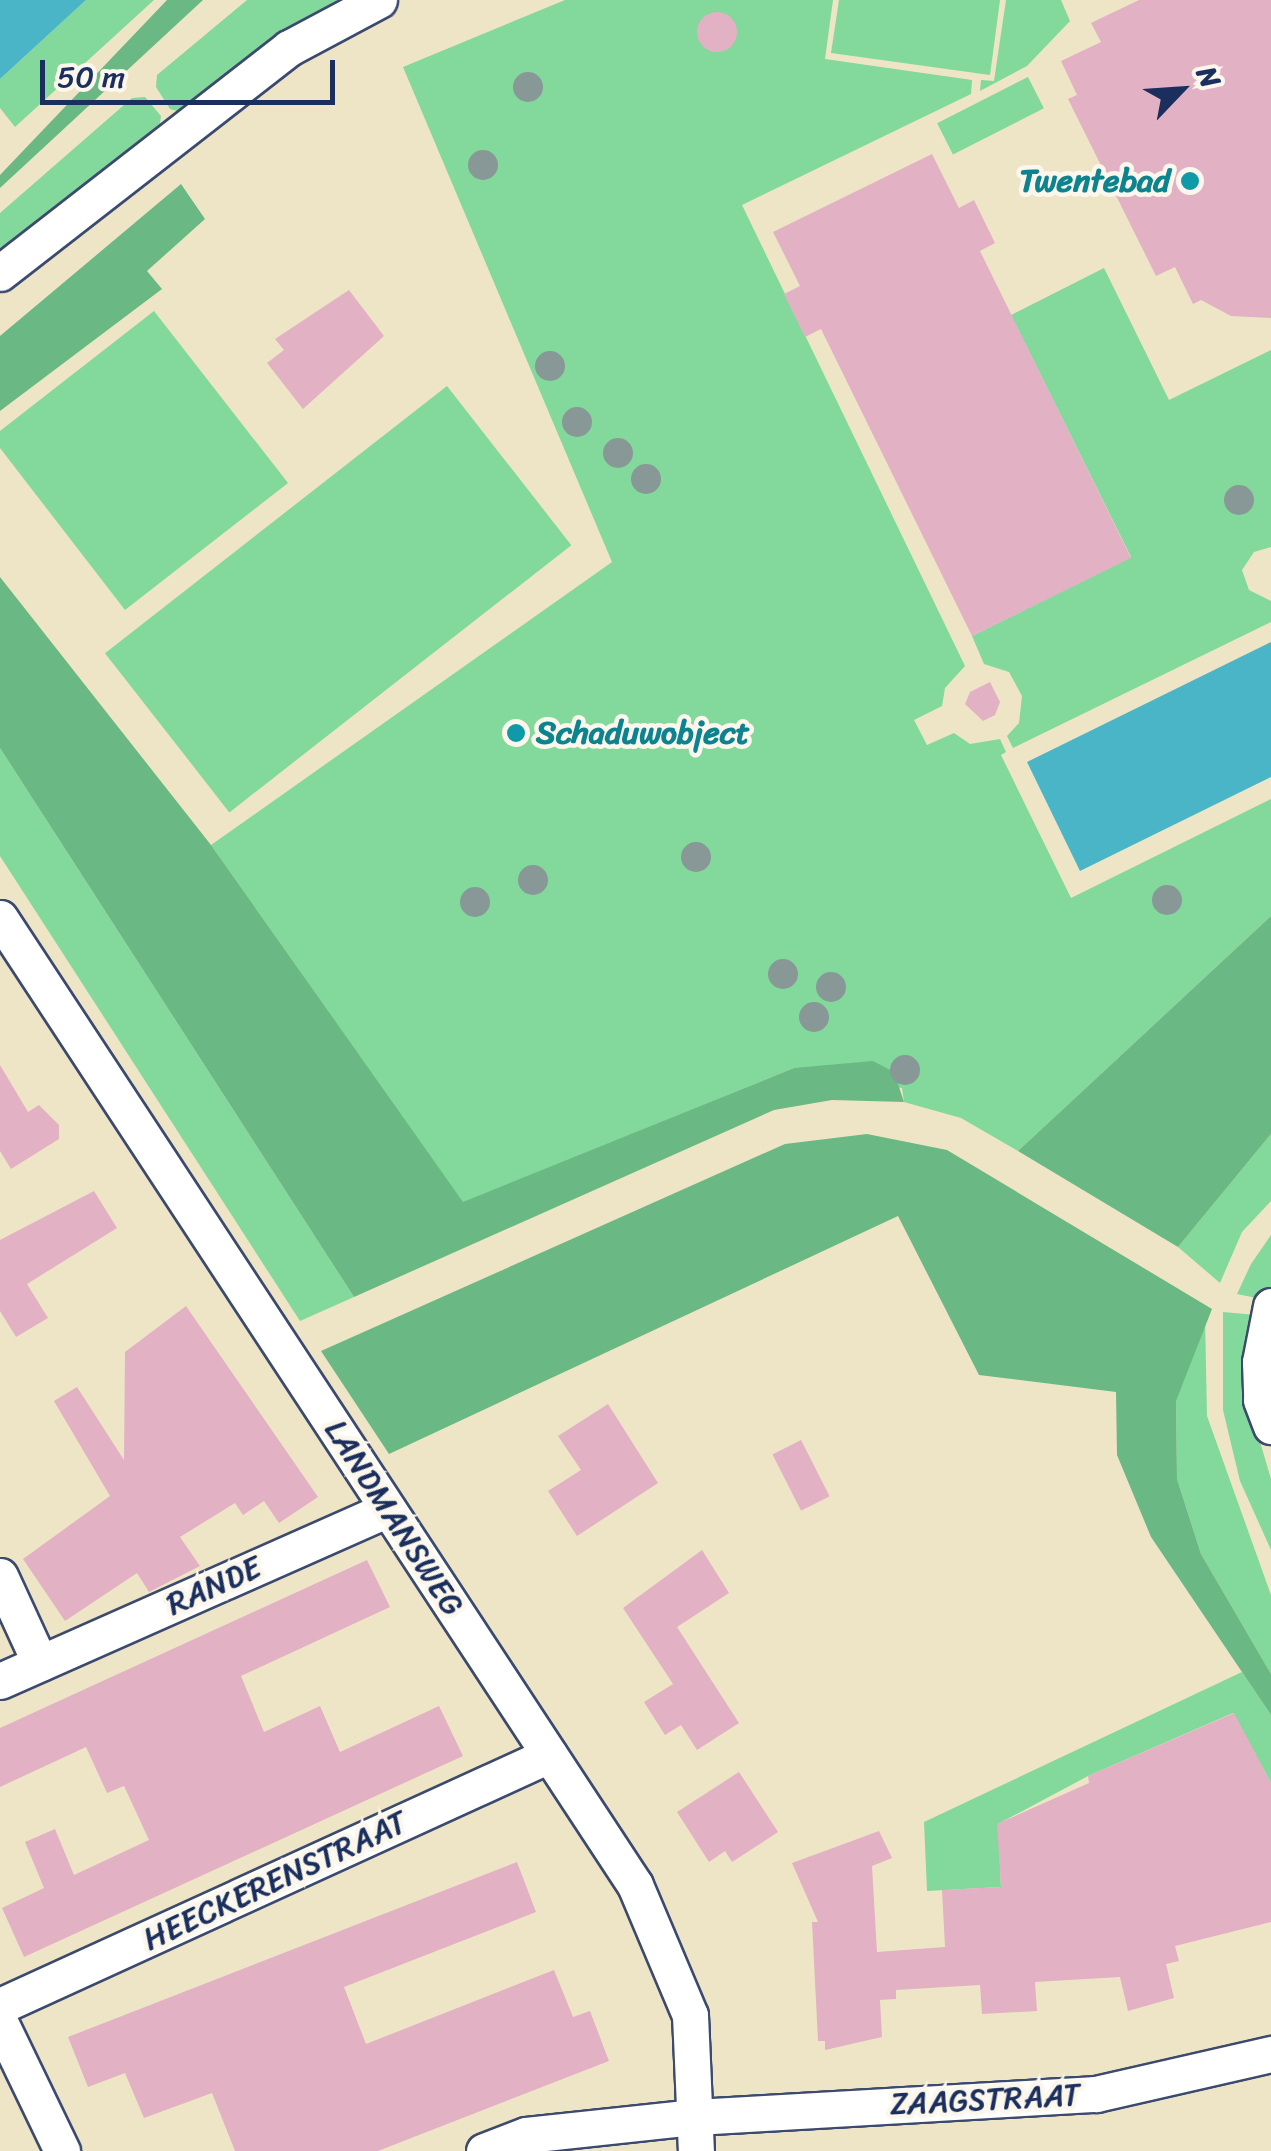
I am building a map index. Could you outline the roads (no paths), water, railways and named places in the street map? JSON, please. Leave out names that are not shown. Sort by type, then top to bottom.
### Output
[{"type":"street","points":[[0,273],[289,48],[379,0]]},
{"type":"street","name":"LANDMANSWEG","points":[[0,918],[549,1755],[658,1930],[690,2015],[696,2134]]},
{"type":"street","points":[[1271,1306],[1260,1362],[1261,1400],[1271,1426]]},
{"type":"street","name":"RANDE","points":[[0,1682],[388,1509]]},
{"type":"street","points":[[0,1576],[40,1663]]},
{"type":"street","name":"HEECKERENSTRAAT","points":[[0,2006],[549,1755]]},
{"type":"street","points":[[0,2022],[62,2151]]},
{"type":"street","name":"ZAAGSTRAAT","points":[[484,2151],[526,2134],[696,2134],[1096,2094],[1271,2054]]},
{"type":"water","points":[[0,0],[86,0],[0,79]]},
{"type":"water","points":[[1271,642],[1271,777],[1080,871],[1027,762]]},
{"type":"place","name":"Twentebad","points":[[1190,181]]},
{"type":"place","name":"Schaduwobject","points":[[516,733]]}]
